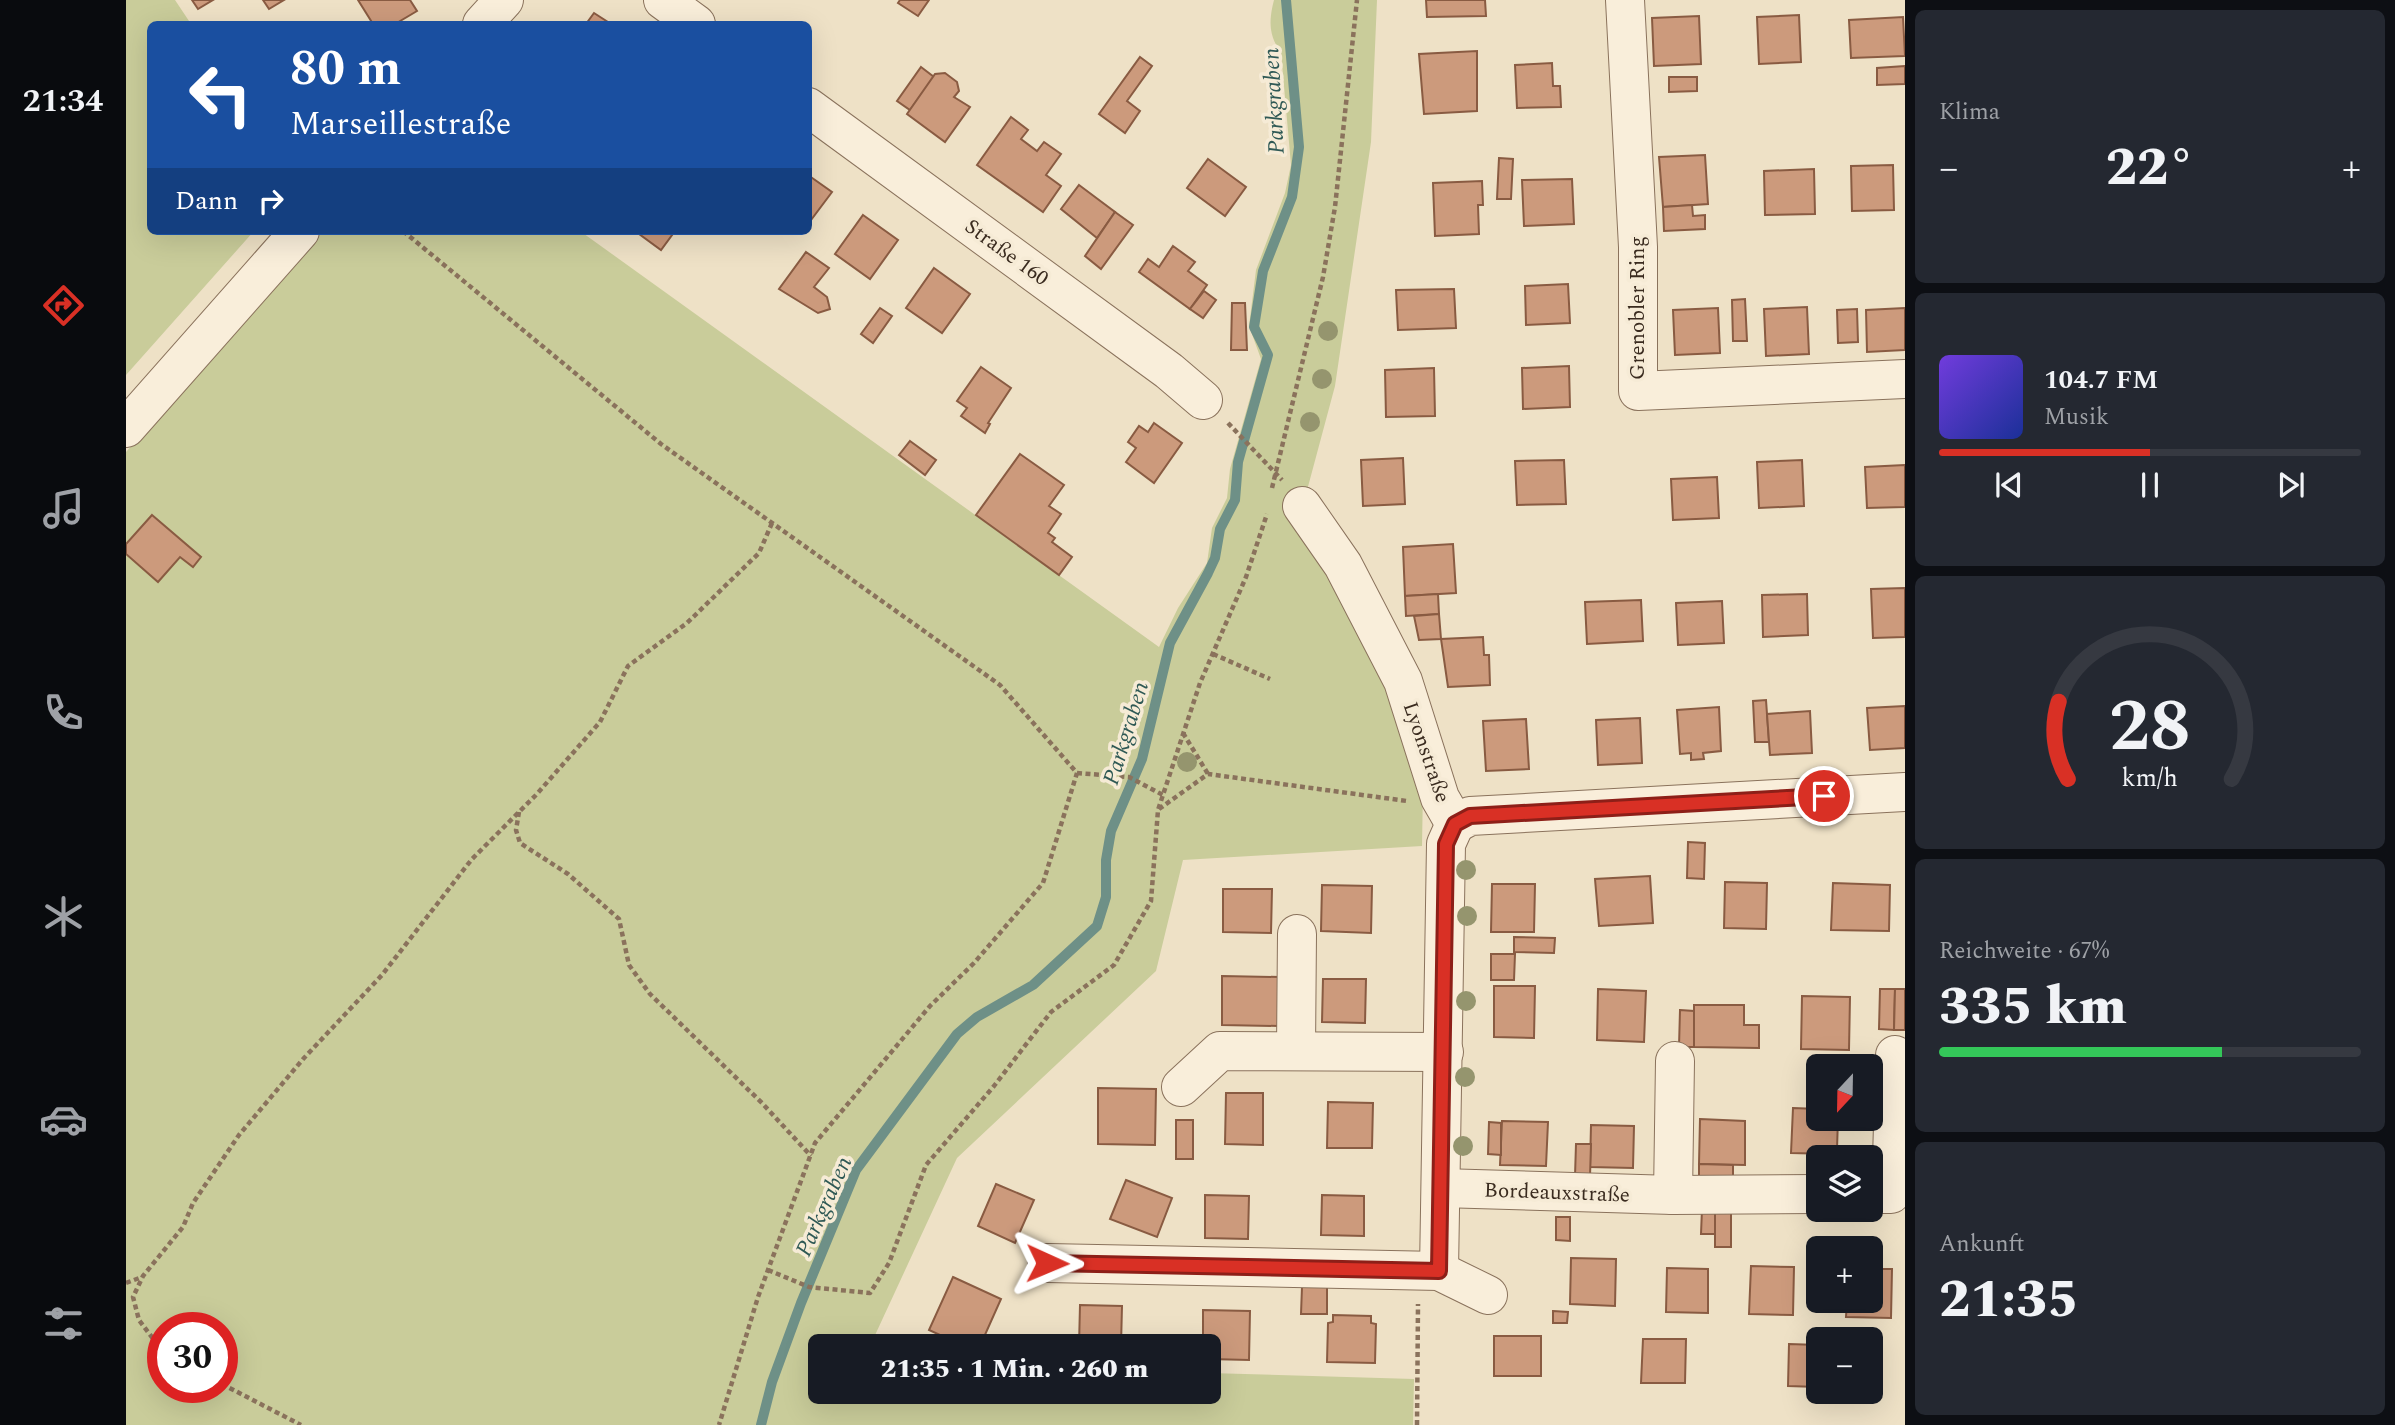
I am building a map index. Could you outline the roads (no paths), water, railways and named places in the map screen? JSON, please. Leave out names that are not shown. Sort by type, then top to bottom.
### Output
[{"type":"street","points":[[485,21],[504,0]]},
{"type":"street","points":[[663,0],[692,21]]},
{"type":"street","name":"Grenobler Ring","points":[[1625,0],[1638,247],[1638,391],[1905,379]]},
{"type":"street","name":"Straße 160","points":[[812,110],[1158,363],[1217,412]]},
{"type":"street","points":[[126,428],[296,235]]},
{"type":"street","name":"Lyonstraße","points":[[1280,502],[1343,565],[1403,681],[1440,799],[1455,824],[1470,816],[1905,792]]},
{"type":"street","points":[[1429,1282],[1441,1188],[1446,844],[1455,824]]},
{"type":"street","points":[[1296,1050],[1297,934]]},
{"type":"street","points":[[1181,1087],[1220,1051],[1444,1052]]},
{"type":"street","points":[[1883,1194],[1891,1194],[1895,1055]]},
{"type":"street","points":[[1673,1195],[1675,1062]]},
{"type":"street","name":"Bordeauxstraße","points":[[1441,1188],[1673,1195],[1806,1194]]},
{"type":"street","points":[[1047,1263],[1429,1282],[1488,1295]]},
{"type":"waterway","name":"Parkgraben","points":[[761,1425],[772,1382],[801,1303],[856,1170],[957,1034],[977,1017],[1033,985],[1097,926],[1106,897],[1106,860],[1111,831],[1142,759],[1170,643],[1215,558],[1220,529],[1235,500],[1238,462],[1268,355],[1254,327],[1263,271],[1292,197],[1299,147],[1286,0]]}]
